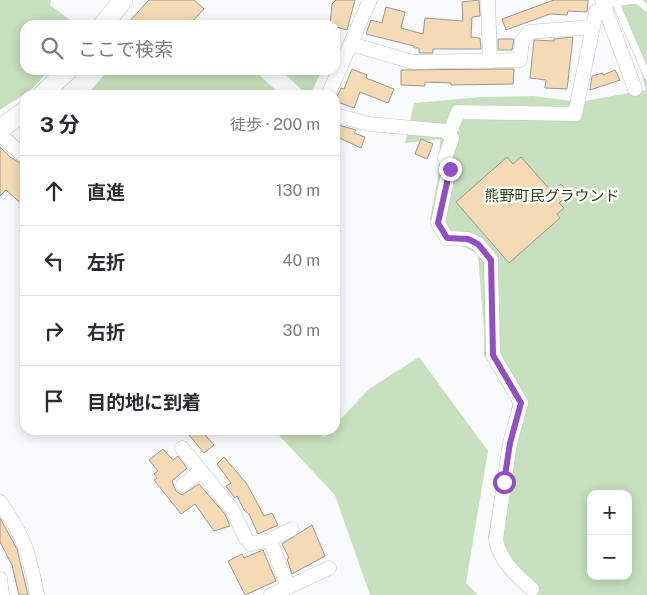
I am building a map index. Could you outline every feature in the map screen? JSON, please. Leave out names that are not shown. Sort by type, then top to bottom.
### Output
[{"type":"street","points":[[107,20],[123,0]]},
{"type":"street","points":[[340,68],[370,0]]},
{"type":"street","points":[[488,0],[490,60]]},
{"type":"street","points":[[449,134],[458,112],[575,114],[596,12],[607,4],[635,89]]},
{"type":"street","points":[[351,44],[413,62],[520,60],[522,40],[530,32],[592,27]]},
{"type":"street","points":[[47,90],[63,75]]},
{"type":"street","points":[[330,90],[337,75]]},
{"type":"street","points":[[0,129],[20,115]]},
{"type":"street","points":[[340,116],[369,124],[446,131],[452,138],[445,158],[450,169],[438,223],[447,238],[468,239],[478,244],[491,260],[493,355],[521,403],[510,443],[496,539],[497,548],[513,572],[532,589]]},
{"type":"street","points":[[0,135],[20,153]]},
{"type":"street","points":[[182,448],[232,508],[246,539],[251,544],[270,540],[292,529]]},
{"type":"street","points":[[183,486],[201,471]]},
{"type":"street","points":[[0,502],[22,536],[28,550],[37,595]]},
{"type":"street","points":[[270,540],[288,587]]},
{"type":"street","points":[[270,595],[329,568]]},
{"type":"street","points":[[0,579],[2,595]]},
{"type":"lane","points":[[607,4],[637,0],[647,8]]},
{"type":"lane","points":[[607,4],[618,8],[647,75]]},
{"type":"green space","points":[[0,0],[51,0],[50,5],[70,20],[20,20],[20,75],[45,75],[30,90],[20,90],[20,97],[0,110]]},
{"type":"green space","name":"熊野町民グラウンド","points":[[618,0],[647,0],[647,595],[535,595],[520,588],[505,574],[488,538],[502,451],[513,402],[484,355],[478,255],[467,248],[440,240],[430,219],[439,172],[440,139],[405,143],[414,103],[481,97],[533,96],[579,102],[646,90],[627,21]]},
{"type":"green space","points":[[104,75],[259,75],[276,90],[91,90]]},
{"type":"green space","points":[[286,75],[320,75],[312,90],[302,90]]},
{"type":"green space","points":[[419,357],[488,451],[466,583],[478,595],[370,595],[335,495],[279,435],[322,435],[324,437],[326,435],[340,435],[340,420],[369,389]]},
{"type":"building","points":[[149,0],[194,0],[204,9],[194,20],[131,20]]},
{"type":"building","points":[[336,0],[355,0],[347,30],[340,28],[340,20],[330,20],[332,4]]},
{"type":"building","points":[[479,0],[480,16],[472,17],[471,37],[480,38],[481,49],[433,49],[433,53],[419,53],[419,48],[414,48],[414,46],[366,34],[371,20],[382,23],[386,7],[405,12],[401,28],[423,34],[425,18],[463,21],[462,2]]},
{"type":"building","points":[[554,0],[588,0],[587,12],[568,11],[567,15],[550,14],[506,30],[502,19]]},
{"type":"building","points":[[573,37],[567,89],[545,88],[546,80],[530,78],[534,40],[554,41],[554,39]]},
{"type":"building","points":[[498,39],[514,39],[512,50],[498,50]]},
{"type":"building","points":[[352,69],[367,75],[366,78],[394,89],[388,103],[360,92],[354,108],[340,103],[340,90],[341,88],[344,89]]},
{"type":"building","points":[[514,69],[513,84],[451,85],[451,83],[425,82],[425,86],[401,85],[401,70]]},
{"type":"building","points":[[615,70],[620,80],[590,90],[592,76],[603,73],[603,75]]},
{"type":"building","points":[[340,125],[356,130],[354,133],[365,137],[361,148],[340,138]]},
{"type":"building","points":[[421,139],[433,144],[427,159],[415,154]]},
{"type":"building","points":[[0,147],[10,157],[20,163],[20,203],[6,190],[0,196]]},
{"type":"building","points":[[507,157],[513,164],[521,157],[552,192],[561,184],[569,194],[559,203],[564,208],[557,214],[560,218],[509,263],[456,202]]},
{"type":"building","points":[[189,435],[205,435],[214,445],[204,453]]},
{"type":"building","points":[[163,449],[173,460],[178,456],[187,468],[172,481],[176,491],[182,495],[199,484],[225,514],[230,526],[214,531],[195,504],[181,514],[154,480],[157,478],[154,474],[158,471],[149,460]]},
{"type":"building","points":[[224,457],[247,484],[264,516],[272,513],[278,525],[258,534],[249,514],[244,510],[237,496],[235,498],[226,486],[231,483],[217,464]]},
{"type":"building","points":[[0,518],[17,549],[28,595],[19,595],[12,565],[0,542]]},
{"type":"building","points":[[312,525],[325,556],[292,574],[287,559],[289,558],[282,544]]},
{"type":"building","points":[[263,550],[276,581],[245,595],[228,561],[242,554],[244,558]]},
{"type":"route","points":[[450,169],[438,223],[447,238],[468,239],[478,244],[491,260],[493,355],[521,403],[510,443],[504,482]]}]
